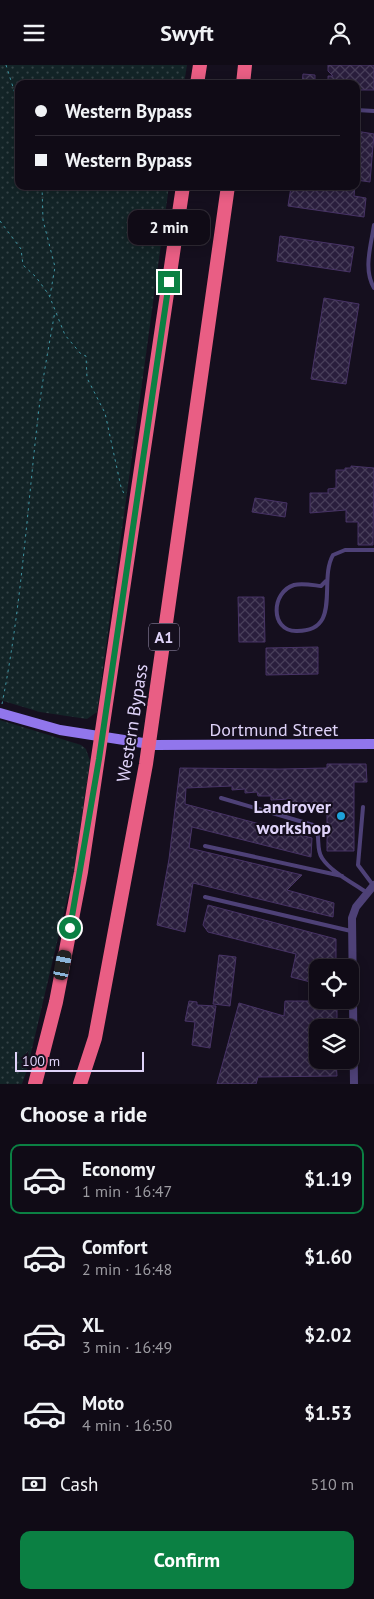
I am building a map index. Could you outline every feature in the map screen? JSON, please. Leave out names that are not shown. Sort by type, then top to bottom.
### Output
[{"type":"highway","points":[[198,80],[200,65]]},
{"type":"highway","points":[[243,80],[245,65]]},
{"type":"highway","name":"Western Bypass","points":[[35,1084],[56,1003],[81,872],[182,190]]},
{"type":"highway","name":"Western Bypass","points":[[80,1084],[96,1038],[146,764],[227,190]]},
{"type":"highway","points":[[85,1084],[96,1038]]},
{"type":"street","name":"Dortmund Street","points":[[1,708],[25,721],[125,741],[174,745],[374,745]]},
{"type":"street","points":[[354,1084],[352,918],[366,892],[373,885]]},
{"type":"lane","points":[[360,110],[374,111]]},
{"type":"lane","points":[[374,225],[368,261],[369,281],[374,289]]},
{"type":"lane","points":[[326,581],[321,586],[294,585],[285,589],[278,596],[277,616],[282,627],[288,631],[301,631],[317,626],[326,614],[328,599],[326,581],[330,560],[338,552],[374,550]]},
{"type":"lane","points":[[221,798],[313,825],[318,833],[318,848],[322,858],[344,877],[366,892]]},
{"type":"lane","points":[[363,807],[358,865],[373,885]]},
{"type":"lane","points":[[205,846],[344,877]]},
{"type":"lane","points":[[205,897],[352,931]]},
{"type":"path","points":[[6,65],[15,93]]},
{"type":"path","points":[[42,190],[43,220],[54,267],[50,297]]},
{"type":"path","points":[[0,221],[21,249],[23,265],[36,277],[50,297],[65,335],[80,354],[86,356],[87,378],[105,413],[121,487],[135,516]]},
{"type":"path","points":[[1,708],[11,659],[33,480],[38,416],[55,311]]},
{"type":"shaded area","points":[[0,65],[187,65],[185,80],[15,80],[15,190],[168,190],[97,712],[87,719],[40,712],[0,700]]},
{"type":"shaded area","points":[[0,720],[81,745],[86,749],[90,761],[74,870],[27,1070],[22,1084],[0,1084]]},
{"type":"building","points":[[328,65],[374,65],[374,90],[360,90],[360,80],[328,80],[328,76],[333,76],[328,71]]},
{"type":"building","points":[[303,74],[315,75],[315,80],[302,80]]},
{"type":"building","points":[[360,132],[374,134],[370,182],[360,181]]},
{"type":"building","points":[[291,190],[355,190],[354,196],[366,198],[364,217],[288,206]]},
{"type":"building","points":[[280,236],[354,247],[350,272],[277,261]]},
{"type":"building","points":[[324,298],[359,304],[346,384],[311,379]]},
{"type":"building","points":[[351,466],[374,468],[373,545],[358,545],[358,522],[346,522],[346,510],[310,513],[310,493],[328,493],[328,489],[336,488],[336,470],[345,470],[345,468],[351,468]]},
{"type":"building","points":[[255,498],[287,503],[285,517],[252,512]]},
{"type":"building","points":[[238,597],[264,597],[265,642],[239,642]]},
{"type":"building","points":[[318,647],[318,674],[266,675],[266,648]]},
{"type":"building","points":[[327,764],[366,764],[367,782],[354,782],[354,851],[327,851],[327,810],[303,811],[303,808],[291,808],[291,799],[271,800],[271,796],[258,796],[257,792],[245,793],[245,789],[232,790],[232,786],[186,788],[185,804],[312,838],[311,857],[192,827],[189,848],[302,875],[287,890],[334,903],[333,917],[193,883],[185,932],[157,925],[169,859],[180,768],[327,768]]},
{"type":"building","points":[[208,905],[336,939],[336,959],[309,959],[309,982],[291,977],[296,954],[208,932],[203,925]]},
{"type":"building","points":[[219,955],[236,957],[230,1006],[213,1004]]},
{"type":"building","points":[[189,1001],[197,1002],[197,1005],[216,1006],[210,1048],[192,1045],[195,1022],[185,1021]]},
{"type":"building","points":[[285,1001],[309,1001],[309,1009],[337,1009],[337,1019],[309,1019],[309,1069],[337,1069],[337,1076],[258,1077],[256,1084],[217,1084],[239,1003],[284,1016]]},
{"type":"place","name":"Landrover workshop","points":[[341,816]]},
{"type":"route","points":[[70,928],[99,759],[169,282]]}]
